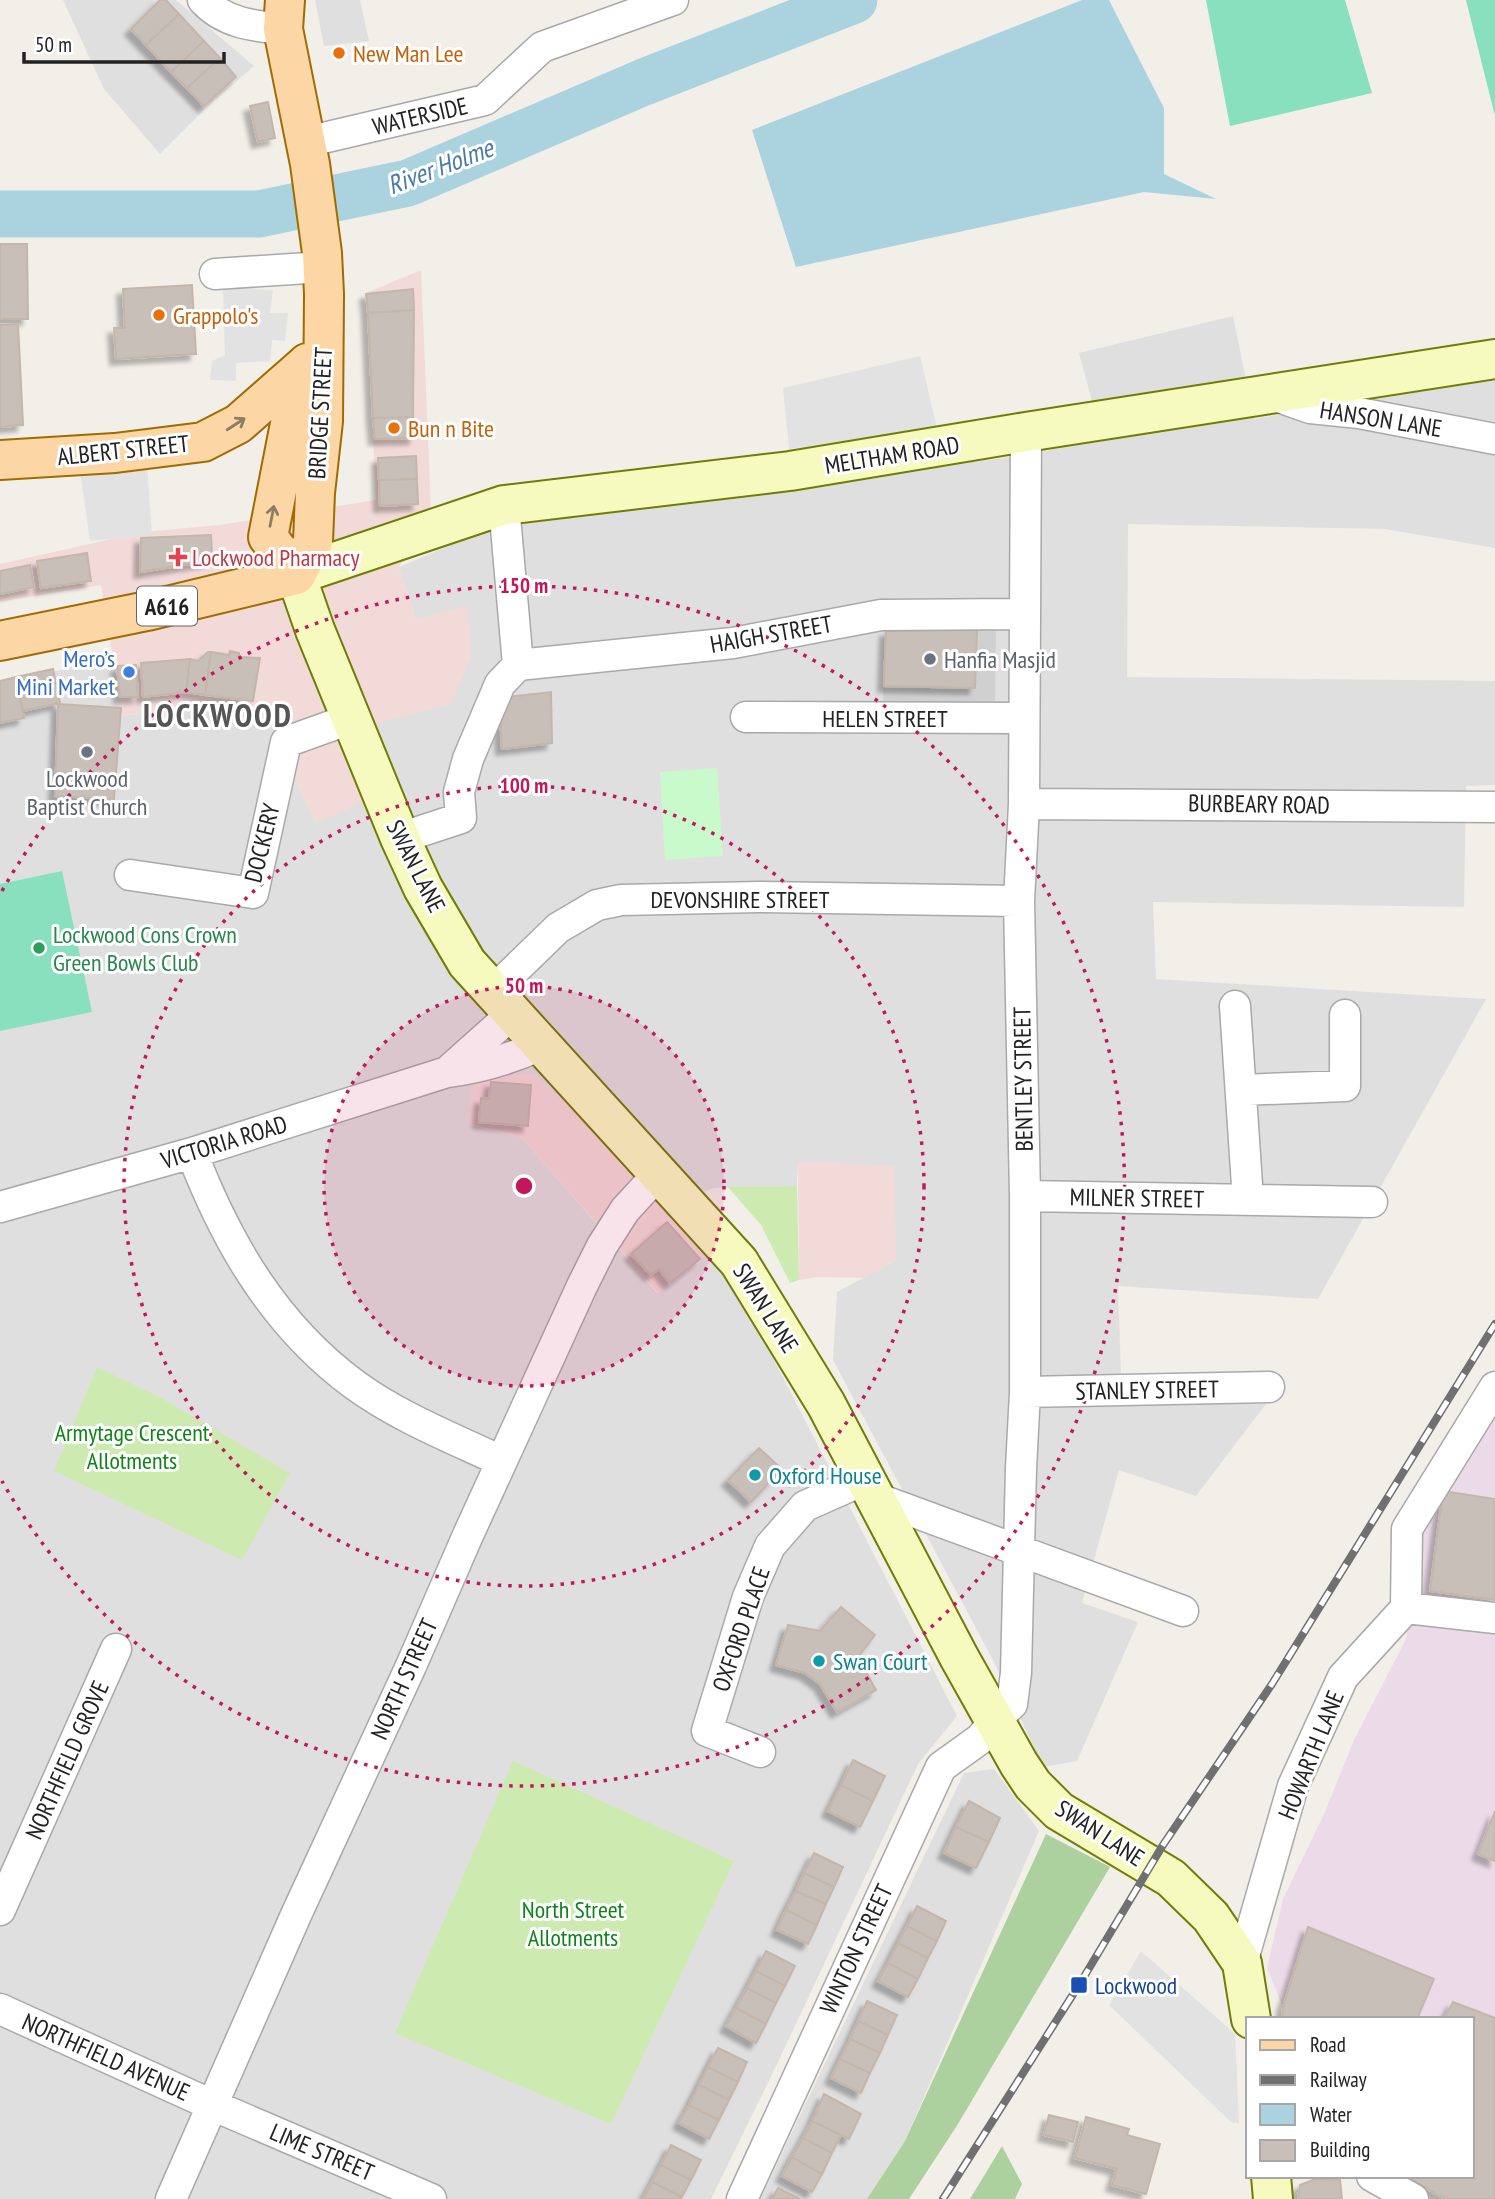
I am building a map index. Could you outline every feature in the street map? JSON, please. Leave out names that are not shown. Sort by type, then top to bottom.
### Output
[{"type":"main road","points":[[284,15],[308,153],[322,260]]},
{"type":"main road","name":"BRIDGE STREET","points":[[296,575],[313,542],[323,421],[315,351],[322,260]]},
{"type":"main road","name":"ALBERT STREET","points":[[0,460],[115,453],[203,442],[238,424],[315,351]]},
{"type":"main road","name":"A616","points":[[0,640],[147,611],[296,575]]},
{"type":"street","points":[[203,0],[210,8],[243,25],[284,15]]},
{"type":"street","name":"WATERSIDE","points":[[308,153],[485,100],[542,47],[673,0]]},
{"type":"street","points":[[215,274],[322,260]]},
{"type":"street","name":"MELTHAM ROAD","points":[[296,575],[504,505],[790,471],[1495,359]]},
{"type":"street","name":"HANSON LANE","points":[[1269,394],[1310,408],[1359,413],[1495,439]]},
{"type":"street","name":"BENTLEY STREET","points":[[996,1719],[1012,1704],[1016,1673],[1025,1392],[1025,1196],[1019,901],[1024,804],[1026,432]]},
{"type":"street","points":[[400,838],[461,818],[458,792],[468,759],[499,684],[518,666],[504,505]]},
{"type":"street","name":"SWAN LANE","points":[[296,575],[350,719],[400,838],[423,888],[467,963],[739,1262],[826,1404],[1018,1764],[1059,1811],[1171,1878],[1212,1917],[1242,1963],[1251,2017]]},
{"type":"street","name":"HAIGH STREET","points":[[518,666],[733,643],[881,615],[1025,614]]},
{"type":"street","name":"HELEN STREET","points":[[746,717],[1024,718]]},
{"type":"street","name":"DOCKERY","points":[[130,875],[253,893],[286,742],[350,719]]},
{"type":"street","name":"BURBEARY ROAD","points":[[1024,804],[1495,807]]},
{"type":"street","name":"DEVONSHIRE STREET","points":[[503,1002],[558,929],[597,905],[621,900],[759,897],[1019,901]]},
{"type":"street","name":"VICTORIA ROAD","points":[[447,1072],[503,1002]]},
{"type":"street","points":[[1235,1006],[1248,1200]]},
{"type":"street","points":[[1241,1090],[1345,1086],[1345,1015]]},
{"type":"street","name":"VICTORIA ROAD","points":[[0,1207],[192,1153],[447,1072],[480,1068],[508,1060],[541,1045]]},
{"type":"street","points":[[192,1153],[245,1267],[303,1340],[354,1384],[385,1404],[501,1461]]},
{"type":"street","name":"NORTH STREET","points":[[171,2199],[501,1461],[602,1246],[625,1210],[659,1172]]},
{"type":"street","name":"MILNER STREET","points":[[1025,1196],[1372,1202]]},
{"type":"street","name":"STANLEY STREET","points":[[1025,1392],[1269,1387]]},
{"type":"street","points":[[1495,1387],[1407,1529],[1406,1608],[1495,1618]]},
{"type":"street","points":[[871,1489],[1018,1552],[1183,1611]]},
{"type":"street","name":"OXFORD PLACE","points":[[761,1752],[707,1731],[748,1597],[771,1546],[805,1506],[871,1489]]},
{"type":"street","name":"HOWARTH LANE","points":[[1242,1963],[1293,1786],[1343,1677],[1406,1608]]},
{"type":"street","name":"NORTHFIELD GROVE","points":[[0,1910],[116,1649]]},
{"type":"street","name":"WINTON STREET","points":[[742,2199],[931,1787],[942,1767],[980,1740],[996,1719]]},
{"type":"street","name":"NORTHFIELD AVENUE","points":[[0,2009],[212,2105]]},
{"type":"street","name":"LIME STREET","points":[[212,2105],[431,2199]]},
{"type":"street","points":[[1271,2178],[1273,2199]]},
{"type":"street","points":[[1376,2178],[1413,2199]]},
{"type":"shaded area","points":[[63,0],[176,0],[254,66],[207,107],[160,154],[104,89]]},
{"type":"shaded area","points":[[315,0],[360,0],[369,41],[324,46]]},
{"type":"shaded area","points":[[421,270],[431,510],[399,567],[416,619],[468,606],[471,656],[451,704],[372,724],[372,798],[316,823],[265,713],[201,704],[122,716],[101,585],[0,602],[0,564],[143,532],[219,525],[376,500],[366,293]]},
{"type":"shaded area","points":[[223,288],[273,290],[270,313],[288,313],[285,341],[272,340],[270,361],[236,363],[236,381],[210,380],[212,361],[225,355]]},
{"type":"shaded area","points":[[1233,316],[1254,419],[1495,379],[1495,548],[1385,529],[1128,524],[1127,677],[1495,681],[1495,785],[1466,786],[1464,907],[1153,902],[1156,979],[1486,999],[1318,1299],[1118,1286],[1122,1404],[1266,1404],[1196,1496],[1119,1470],[1082,1603],[1138,1622],[1077,1761],[1043,1767],[993,1660],[833,1360],[837,1292],[896,1260],[798,1162],[797,1186],[714,1188],[667,1206],[473,1079],[471,1125],[522,1138],[657,1293],[707,1254],[751,1315],[957,1716],[918,1764],[711,2199],[0,2199],[0,686],[113,656],[123,716],[201,704],[265,713],[316,823],[343,733],[416,619],[399,567],[521,515],[1005,458],[1103,441],[1079,353]]},
{"type":"shaded area","points":[[920,356],[937,428],[789,449],[783,388]]},
{"type":"shaded area","points":[[147,466],[152,535],[90,541],[80,470]]},
{"type":"shaded area","points":[[884,618],[996,620],[995,706],[883,705]]},
{"type":"shaded area","points":[[532,1073],[583,1118],[707,1254],[658,1293],[522,1138],[469,1124],[472,1079]]},
{"type":"shaded area","points":[[798,1161],[894,1166],[896,1260],[863,1278],[819,1277],[799,1280]]},
{"type":"shaded area","points":[[1495,1397],[1495,2199],[1445,2199],[1409,2178],[1474,2178],[1474,2017],[1282,2017],[1283,2007],[1267,1968],[1283,1899],[1324,1814],[1354,1740],[1406,1639],[1416,1575],[1418,1522]]},
{"type":"shaded area","points":[[994,1769],[1039,1831],[905,2141],[867,2199],[760,2199],[964,1773]]},
{"type":"shaded area","points":[[1141,1951],[1235,2034],[1239,2123],[1232,2123],[1109,2005]]},
{"type":"green space","points":[[1206,0],[1345,0],[1372,93],[1230,126]]},
{"type":"green space","points":[[1466,0],[1495,0],[1495,116]]},
{"type":"green space","points":[[717,768],[723,856],[665,860],[660,772]]},
{"type":"green space","name":"Lockwood Cons Crown Green Bowls Club","points":[[62,871],[92,1012],[0,1031],[0,884]]},
{"type":"green space","points":[[797,1186],[799,1280],[790,1283],[761,1225],[728,1187]]},
{"type":"green space","name":"Armytage Crescent Allotments","points":[[97,1367],[163,1399],[290,1473],[242,1560],[54,1471]]},
{"type":"green space","name":"North Street Allotments","points":[[513,1761],[734,1861],[611,2124],[395,2033]]},
{"type":"green space","points":[[1046,1834],[1110,1867],[958,2124],[909,2199],[867,2199],[905,2141]]},
{"type":"green space","points":[[1002,2146],[1022,2184],[1015,2199],[970,2199]]},
{"type":"water","points":[[1082,0],[1109,0],[1164,108],[1164,174],[1216,199],[1144,192],[796,267],[752,130]]},
{"type":"building","points":[[160,0],[166,0],[179,14],[146,45],[131,29]]},
{"type":"building","points":[[179,14],[204,41],[171,72],[146,45]]},
{"type":"building","points":[[204,41],[220,58],[187,88],[171,72]]},
{"type":"building","points":[[220,58],[236,77],[204,106],[187,88]]},
{"type":"building","points":[[268,102],[275,138],[258,142],[250,106]]},
{"type":"building","points":[[0,244],[27,244],[28,319],[0,319]]},
{"type":"building","name":"Grappolo's","points":[[192,285],[196,354],[116,359],[114,328],[125,328],[123,289]]},
{"type":"building","points":[[413,289],[414,310],[368,313],[366,294]]},
{"type":"building","points":[[414,310],[413,417],[373,418],[368,313]]},
{"type":"building","points":[[18,324],[23,425],[0,427],[0,325]]},
{"type":"building","name":"Bun n Bite","points":[[413,417],[415,438],[375,439],[373,418]]},
{"type":"building","points":[[416,456],[417,479],[379,480],[378,458]]},
{"type":"building","points":[[417,479],[418,504],[380,506],[379,480]]},
{"type":"building","name":"Lockwood Pharmacy","points":[[211,535],[212,557],[209,561],[140,572],[141,538]]},
{"type":"building","points":[[87,553],[91,581],[41,588],[37,561]]},
{"type":"building","points":[[30,565],[34,587],[0,594],[0,571]]},
{"type":"building","name":"Hanfia Masjid","points":[[977,630],[975,688],[884,686],[886,631]]},
{"type":"building","points":[[230,651],[239,653],[239,657],[260,658],[253,701],[205,695],[211,652],[229,655]]},
{"type":"building","points":[[211,652],[205,695],[186,692],[190,659],[198,661]]},
{"type":"building","points":[[190,659],[186,692],[143,697],[141,663]]},
{"type":"building","points":[[136,665],[138,697],[120,697],[117,666]]},
{"type":"building","points":[[53,669],[60,703],[23,711],[16,677]]},
{"type":"building","points":[[16,677],[24,718],[0,723],[0,681]]},
{"type":"building","points":[[551,692],[552,743],[502,749],[499,698]]},
{"type":"building","name":"Lockwood Baptist Church","points":[[58,704],[121,708],[114,799],[55,796]]},
{"type":"building","points":[[491,1082],[531,1085],[528,1126],[479,1122],[481,1098],[489,1099]]},
{"type":"building","points":[[667,1222],[700,1259],[670,1283],[659,1269],[651,1275],[631,1254]]},
{"type":"building","name":"Oxford House","points":[[759,1448],[782,1469],[751,1502],[728,1480]]},
{"type":"building","points":[[1443,1491],[1495,1499],[1495,1600],[1430,1591]]},
{"type":"building","name":"Swan Court","points":[[841,1607],[875,1635],[858,1657],[876,1690],[837,1712],[820,1684],[805,1673],[776,1665],[788,1625],[820,1631]]},
{"type":"building","points":[[853,1760],[885,1776],[873,1801],[841,1785]]},
{"type":"building","points":[[841,1785],[873,1801],[860,1827],[828,1811]]},
{"type":"building","points":[[969,1801],[1000,1818],[989,1842],[956,1827]]},
{"type":"building","points":[[1495,1811],[1495,1861],[1478,1854]]},
{"type":"building","points":[[956,1827],[989,1842],[976,1868],[944,1853]]},
{"type":"building","points":[[814,1853],[843,1867],[834,1887],[804,1873]]},
{"type":"building","points":[[804,1873],[834,1887],[826,1904],[796,1891]]},
{"type":"building","points":[[796,1891],[826,1904],[817,1925],[786,1910]]},
{"type":"building","points":[[917,1906],[946,1921],[937,1941],[907,1926]]},
{"type":"building","points":[[786,1910],[817,1925],[808,1944],[777,1930]]},
{"type":"building","points":[[907,1926],[937,1941],[928,1958],[898,1943]]},
{"type":"building","points":[[1308,1927],[1434,1979],[1418,2017],[1282,2017]]},
{"type":"building","points":[[898,1943],[928,1958],[918,1979],[888,1963]]},
{"type":"building","points":[[766,1951],[795,1966],[785,1986],[756,1971]]},
{"type":"building","points":[[888,1963],[918,1979],[908,1997],[878,1981]]},
{"type":"building","points":[[756,1971],[785,1986],[776,2003],[747,1988]]},
{"type":"building","points":[[747,1988],[776,2003],[766,2024],[736,2008]]},
{"type":"building","points":[[867,2001],[897,2015],[888,2035],[858,2021]]},
{"type":"building","points":[[1453,2002],[1495,2018],[1495,2199],[1445,2199],[1409,2178],[1474,2178],[1474,2017],[1445,2017]]},
{"type":"building","points":[[736,2008],[766,2024],[756,2043],[726,2026]]},
{"type":"building","points":[[858,2021],[888,2035],[880,2053],[850,2039]]},
{"type":"building","points":[[850,2039],[880,2053],[870,2073],[840,2059]]},
{"type":"building","points":[[718,2048],[747,2062],[738,2082],[708,2067]]},
{"type":"building","points":[[840,2059],[870,2073],[861,2093],[831,2078]]},
{"type":"building","points":[[708,2067],[738,2082],[729,2100],[699,2085]]},
{"type":"building","points":[[699,2085],[729,2100],[719,2120],[689,2105]]},
{"type":"building","points":[[824,2094],[861,2114],[849,2139],[812,2121]]},
{"type":"building","points":[[689,2105],[719,2120],[709,2139],[679,2123]]},
{"type":"building","points":[[1049,2115],[1078,2122],[1073,2142],[1044,2135]]},
{"type":"building","points":[[1086,2117],[1129,2129],[1127,2135],[1160,2144],[1146,2194],[1112,2185],[1117,2169],[1075,2158]]},
{"type":"building","points":[[812,2121],[841,2135],[832,2153],[803,2138]]},
{"type":"building","points":[[803,2138],[832,2153],[822,2174],[792,2157]]},
{"type":"building","points":[[671,2145],[701,2160],[691,2180],[661,2165]]},
{"type":"building","points":[[792,2157],[822,2174],[812,2192],[782,2176]]},
{"type":"building","points":[[661,2165],[691,2180],[682,2197],[652,2182]]},
{"type":"building","points":[[1315,2179],[1340,2180],[1342,2199],[1298,2199],[1300,2185]]},
{"type":"building","points":[[652,2182],[682,2197],[681,2199],[643,2199]]},
{"type":"building","points":[[778,2188],[800,2199],[772,2199]]},
{"type":"waterway","name":"River Holme","points":[[0,214],[259,214],[408,183],[644,82],[854,0]]},
{"type":"railway","points":[[943,2199],[1079,1985],[1163,1845],[1272,1684],[1495,1324]]},
{"type":"place","name":"New Man Lee","points":[[339,53]]},
{"type":"place","name":"Grappolo's","points":[[159,315]]},
{"type":"place","name":"Bun n Bite","points":[[394,428]]},
{"type":"place","name":"Lockwood Pharmacy","points":[[178,557]]},
{"type":"place","name":"Hanfia Masjid","points":[[930,659]]},
{"type":"place","name":"Mero’s Mini Market","points":[[129,672]]},
{"type":"place","name":"Lockwood Baptist Church","points":[[87,752]]},
{"type":"place","name":"Lockwood Cons Crown Green Bowls Club","points":[[39,948]]},
{"type":"place","name":"Oxford House","points":[[755,1475]]},
{"type":"place","name":"Swan Court","points":[[819,1661]]},
{"type":"place","name":"Lockwood","points":[[1079,1985]]},
{"type":"district","name":"LOCKWOOD","points":[[218,715]]}]
